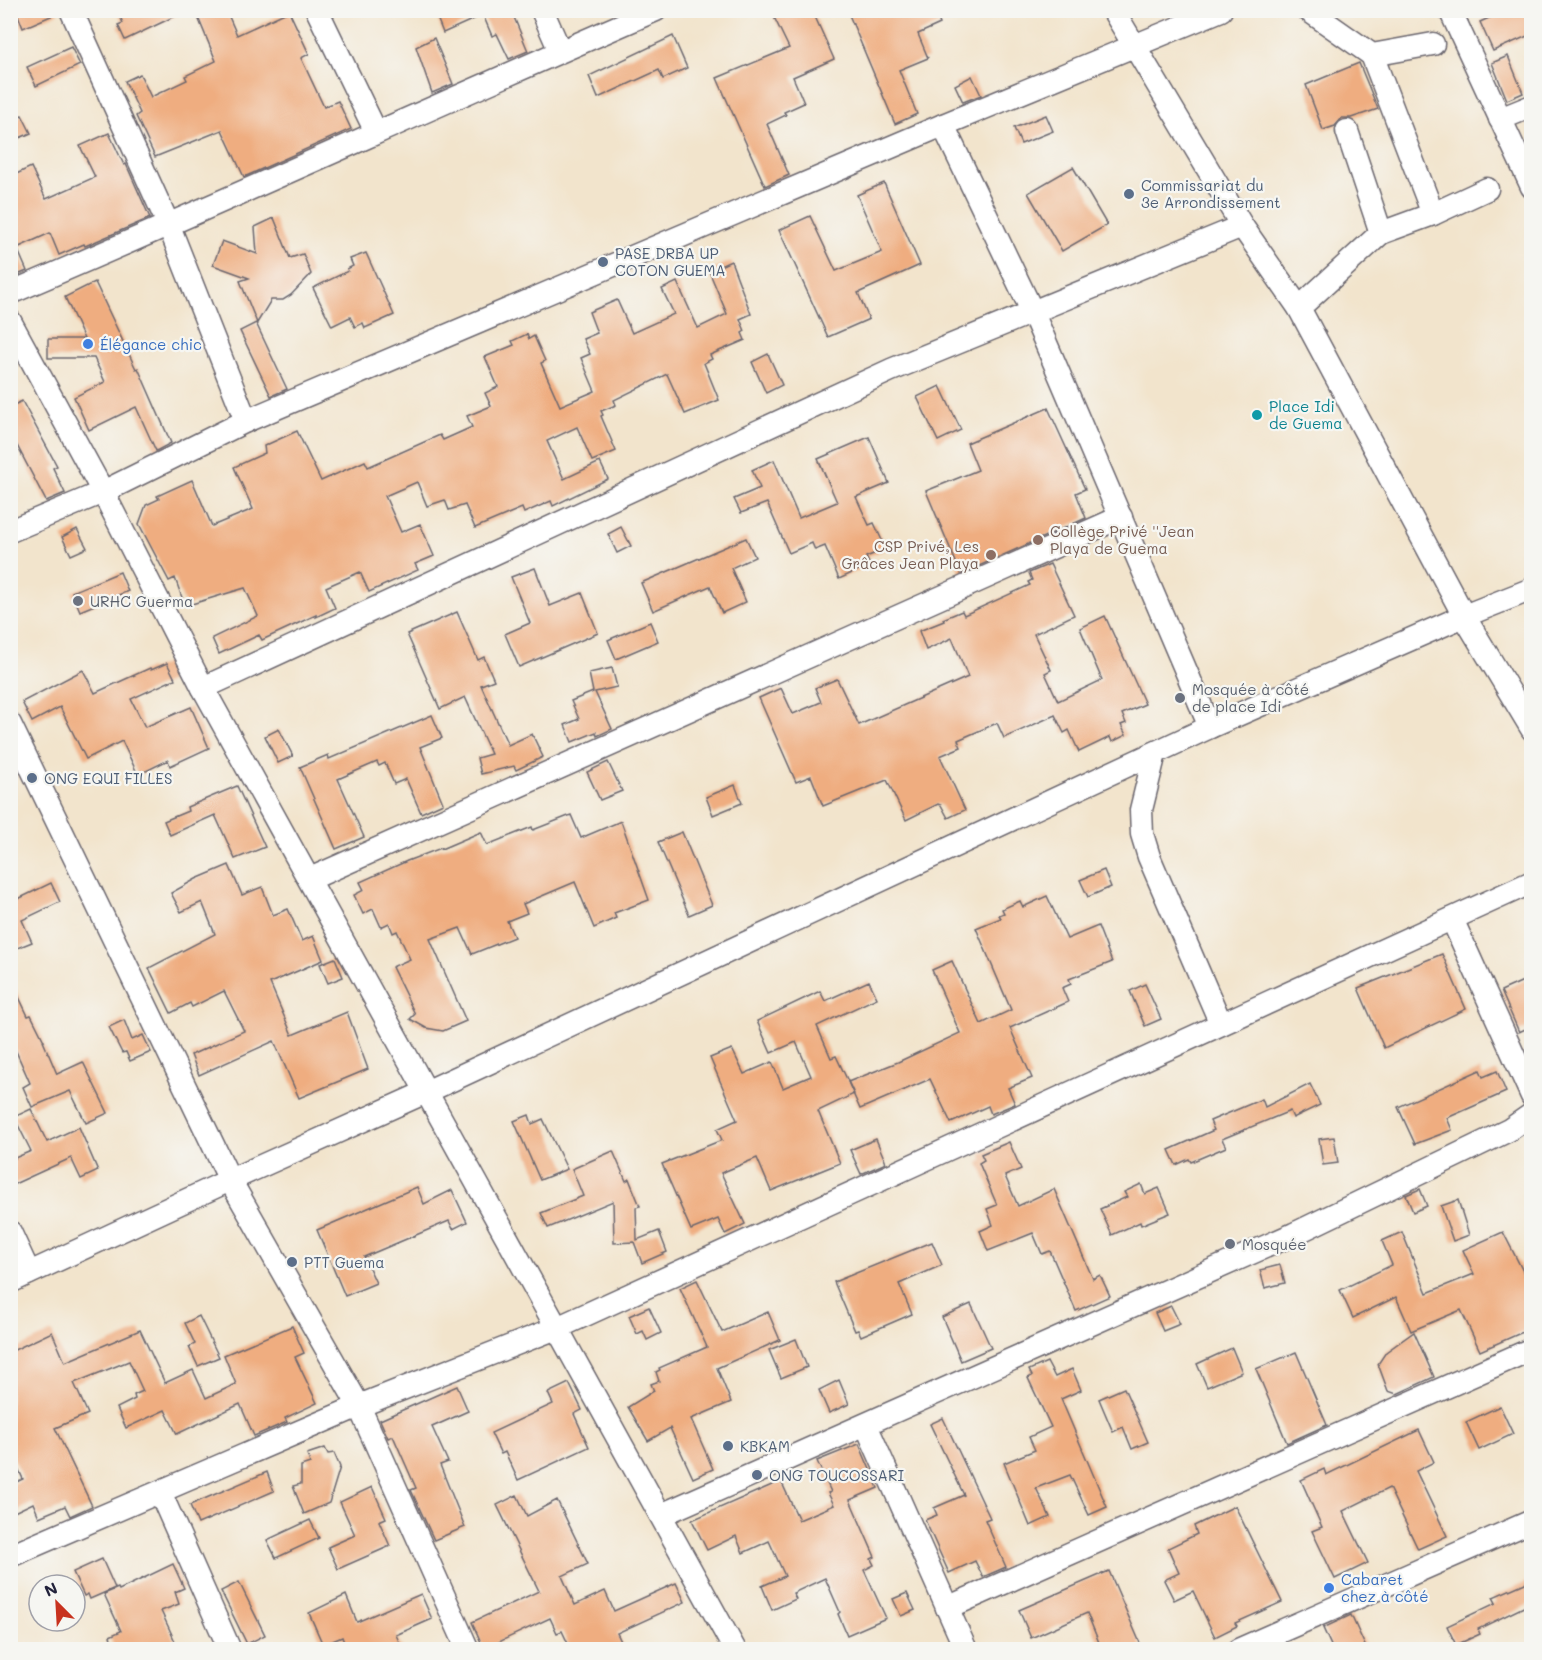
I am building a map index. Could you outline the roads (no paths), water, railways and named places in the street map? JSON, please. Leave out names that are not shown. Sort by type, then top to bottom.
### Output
[{"type":"street","points":[[71,10],[169,226],[246,421]]},
{"type":"street","points":[[317,10],[376,132]]},
{"type":"street","points":[[542,10],[560,51]]},
{"type":"street","points":[[10,293],[169,226],[376,132],[656,10]]},
{"type":"street","points":[[1113,10],[1242,226],[1299,308],[1464,616],[1532,729]]},
{"type":"street","points":[[10,531],[103,492],[246,421],[943,125],[1221,10]]},
{"type":"street","points":[[1308,10],[1372,55],[1433,213]]},
{"type":"street","points":[[1450,10],[1532,187]]},
{"type":"street","points":[[1372,55],[1433,44]]},
{"type":"street","points":[[1500,119],[1532,106]]},
{"type":"street","points":[[943,125],[1033,312],[1210,727]]},
{"type":"street","points":[[1347,131],[1381,233]]},
{"type":"street","points":[[1299,308],[1381,233],[1487,189]]},
{"type":"street","points":[[203,688],[880,375],[1242,226]]},
{"type":"street","points":[[10,321],[103,492],[203,688],[559,1328],[735,1650]]},
{"type":"street","points":[[310,879],[1121,517]]},
{"type":"street","points":[[10,1232],[20,1278],[426,1092],[1210,727],[1464,616],[1532,589]]},
{"type":"street","points":[[10,724],[230,1180],[359,1406],[468,1650]]},
{"type":"street","points":[[1155,753],[1141,810],[1142,834],[1149,857],[1221,1024]]},
{"type":"street","points":[[10,1556],[359,1406],[559,1328],[1532,882]]},
{"type":"street","points":[[1452,919],[1532,1096]]},
{"type":"street","points":[[661,1515],[1294,1234],[1509,1130],[1532,1114]]},
{"type":"street","points":[[947,1608],[1532,1349]]},
{"type":"street","points":[[866,1425],[966,1650]]},
{"type":"street","points":[[160,1492],[230,1650]]},
{"type":"street","points":[[1238,1650],[1532,1521]]},
{"type":"place","name":"Commissariat du 3e Arrondissement","points":[[1129,194]]},
{"type":"place","name":"PASE DRBA UP COTON GUEMA","points":[[603,262]]},
{"type":"place","name":"Élégance chic","points":[[88,344]]},
{"type":"place","name":"Place Idi de Guema","points":[[1257,415]]},
{"type":"place","name":"Collège Privé ''Jean Playa de Guema","points":[[1038,540]]},
{"type":"place","name":"CSP Privé, Les Grâces Jean Playa","points":[[991,555]]},
{"type":"place","name":"URHC Guerma","points":[[78,601]]},
{"type":"place","name":"Mosquée à côté de place Idi","points":[[1180,698]]},
{"type":"place","name":"ONG EQUI FILLES","points":[[32,778]]},
{"type":"place","name":"Mosquée","points":[[1230,1244]]},
{"type":"place","name":"PTT Guema","points":[[292,1262]]},
{"type":"place","name":"KBKAM","points":[[728,1446]]},
{"type":"place","name":"ONG TOUCOSSARI","points":[[757,1475]]},
{"type":"place","name":"Cabaret chez à côté","points":[[1329,1588]]}]
